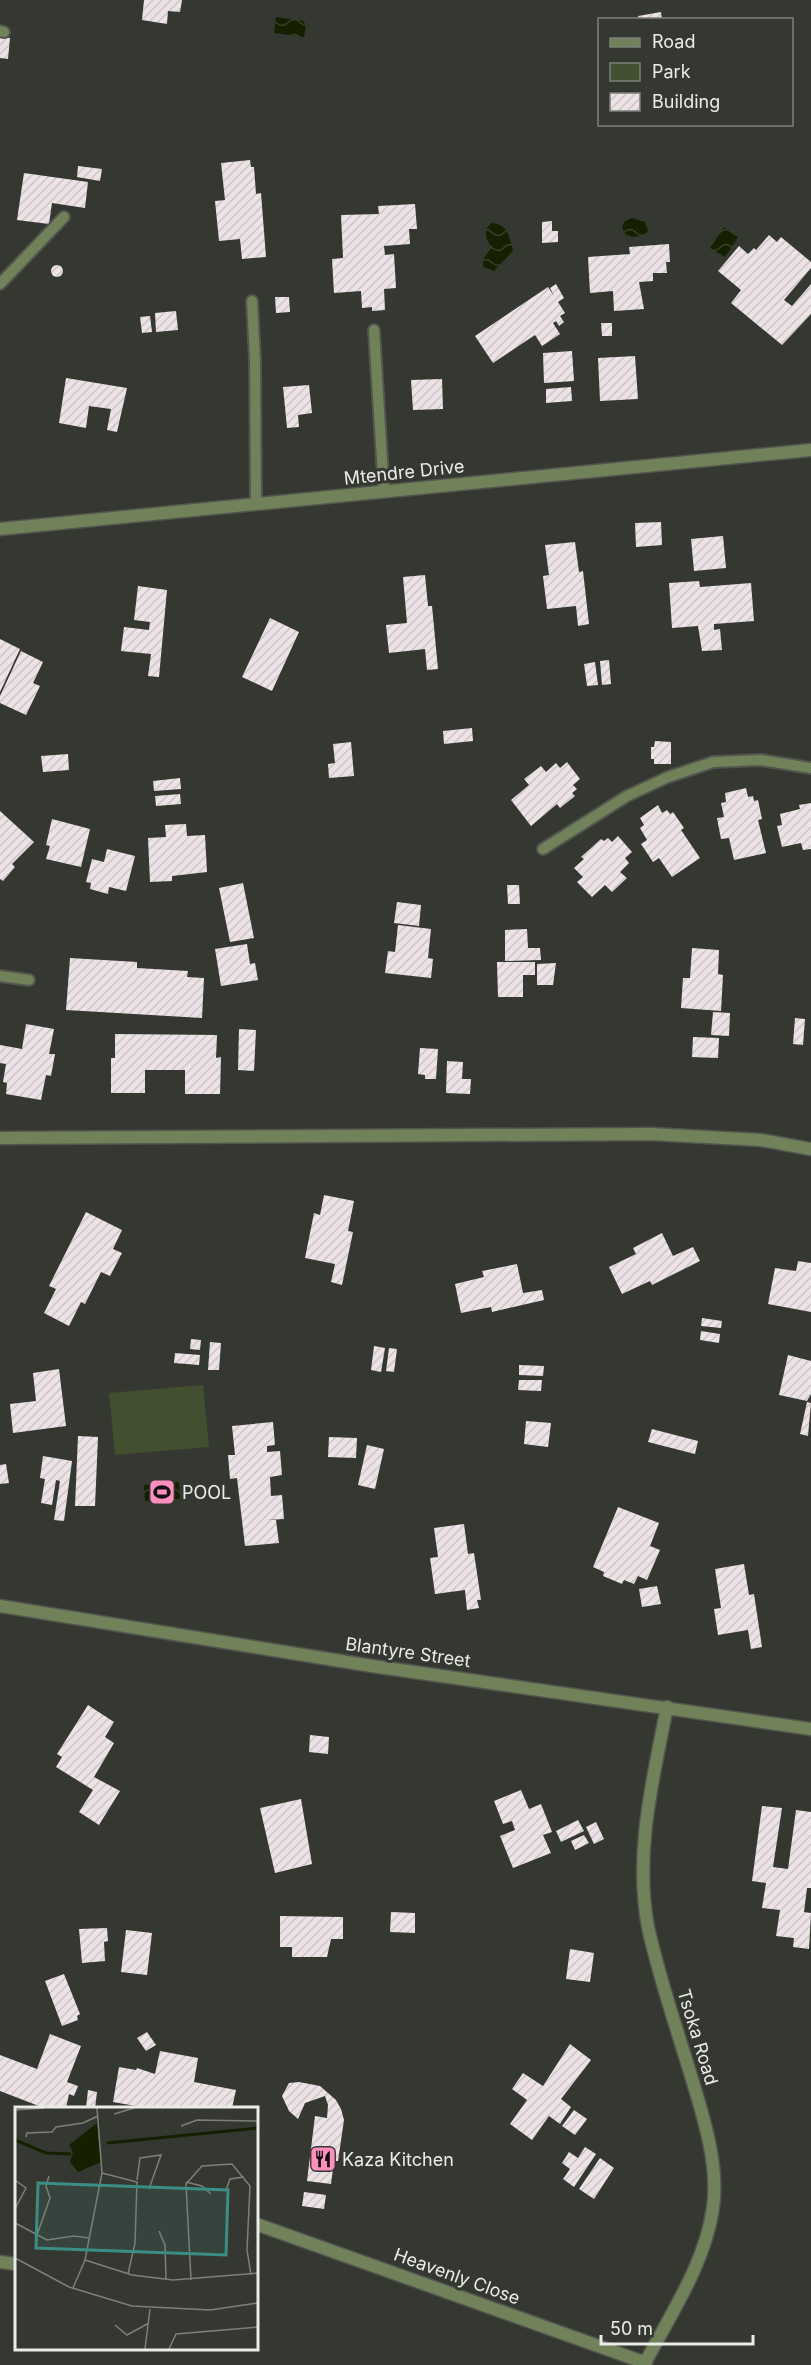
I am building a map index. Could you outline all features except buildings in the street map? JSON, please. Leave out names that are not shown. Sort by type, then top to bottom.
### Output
[{"type":"street","name":"Mtendre Drive","points":[[0,529],[811,450]]},
{"type":"street","points":[[0,1138],[651,1134],[761,1140],[811,1149]]},
{"type":"street","name":"Blantyre Street","points":[[0,1606],[372,1666],[811,1729]]},
{"type":"street","name":"Tsoka Road","points":[[645,2364],[696,2265],[709,2232],[714,2183],[707,2134],[655,1954],[645,1903],[645,1827],[667,1707]]},
{"type":"street","name":"Heavenly Close","points":[[258,2225],[645,2364]]},
{"type":"street","points":[[0,2262],[15,2264]]},
{"type":"lane","points":[[0,284],[64,217]]},
{"type":"lane","points":[[252,301],[255,360],[256,504]]},
{"type":"lane","points":[[374,330],[384,492]]},
{"type":"lane","points":[[543,849],[627,796],[668,777],[712,762],[761,760],[811,768]]},
{"type":"lane","points":[[0,976],[29,980]]},
{"type":"green space","points":[[203,1385],[209,1447],[115,1455],[109,1393]]},
{"type":"water","points":[[276,17],[303,21],[306,25],[304,37],[274,33]]},
{"type":"water","points":[[632,218],[644,221],[648,230],[646,235],[632,237],[625,234],[622,227],[625,221]]},
{"type":"water","points":[[491,223],[505,229],[513,251],[494,271],[483,267],[483,259],[492,247],[486,235]]},
{"type":"water","points":[[724,227],[738,237],[725,257],[710,248]]},
{"type":"water","name":"POOL","points":[[179,1482],[180,1499],[145,1501],[144,1485]]},
{"type":"place","name":"POOL","points":[[162,1492]]},
{"type":"place","name":"Kaza Kitchen","points":[[323,2159]]}]
